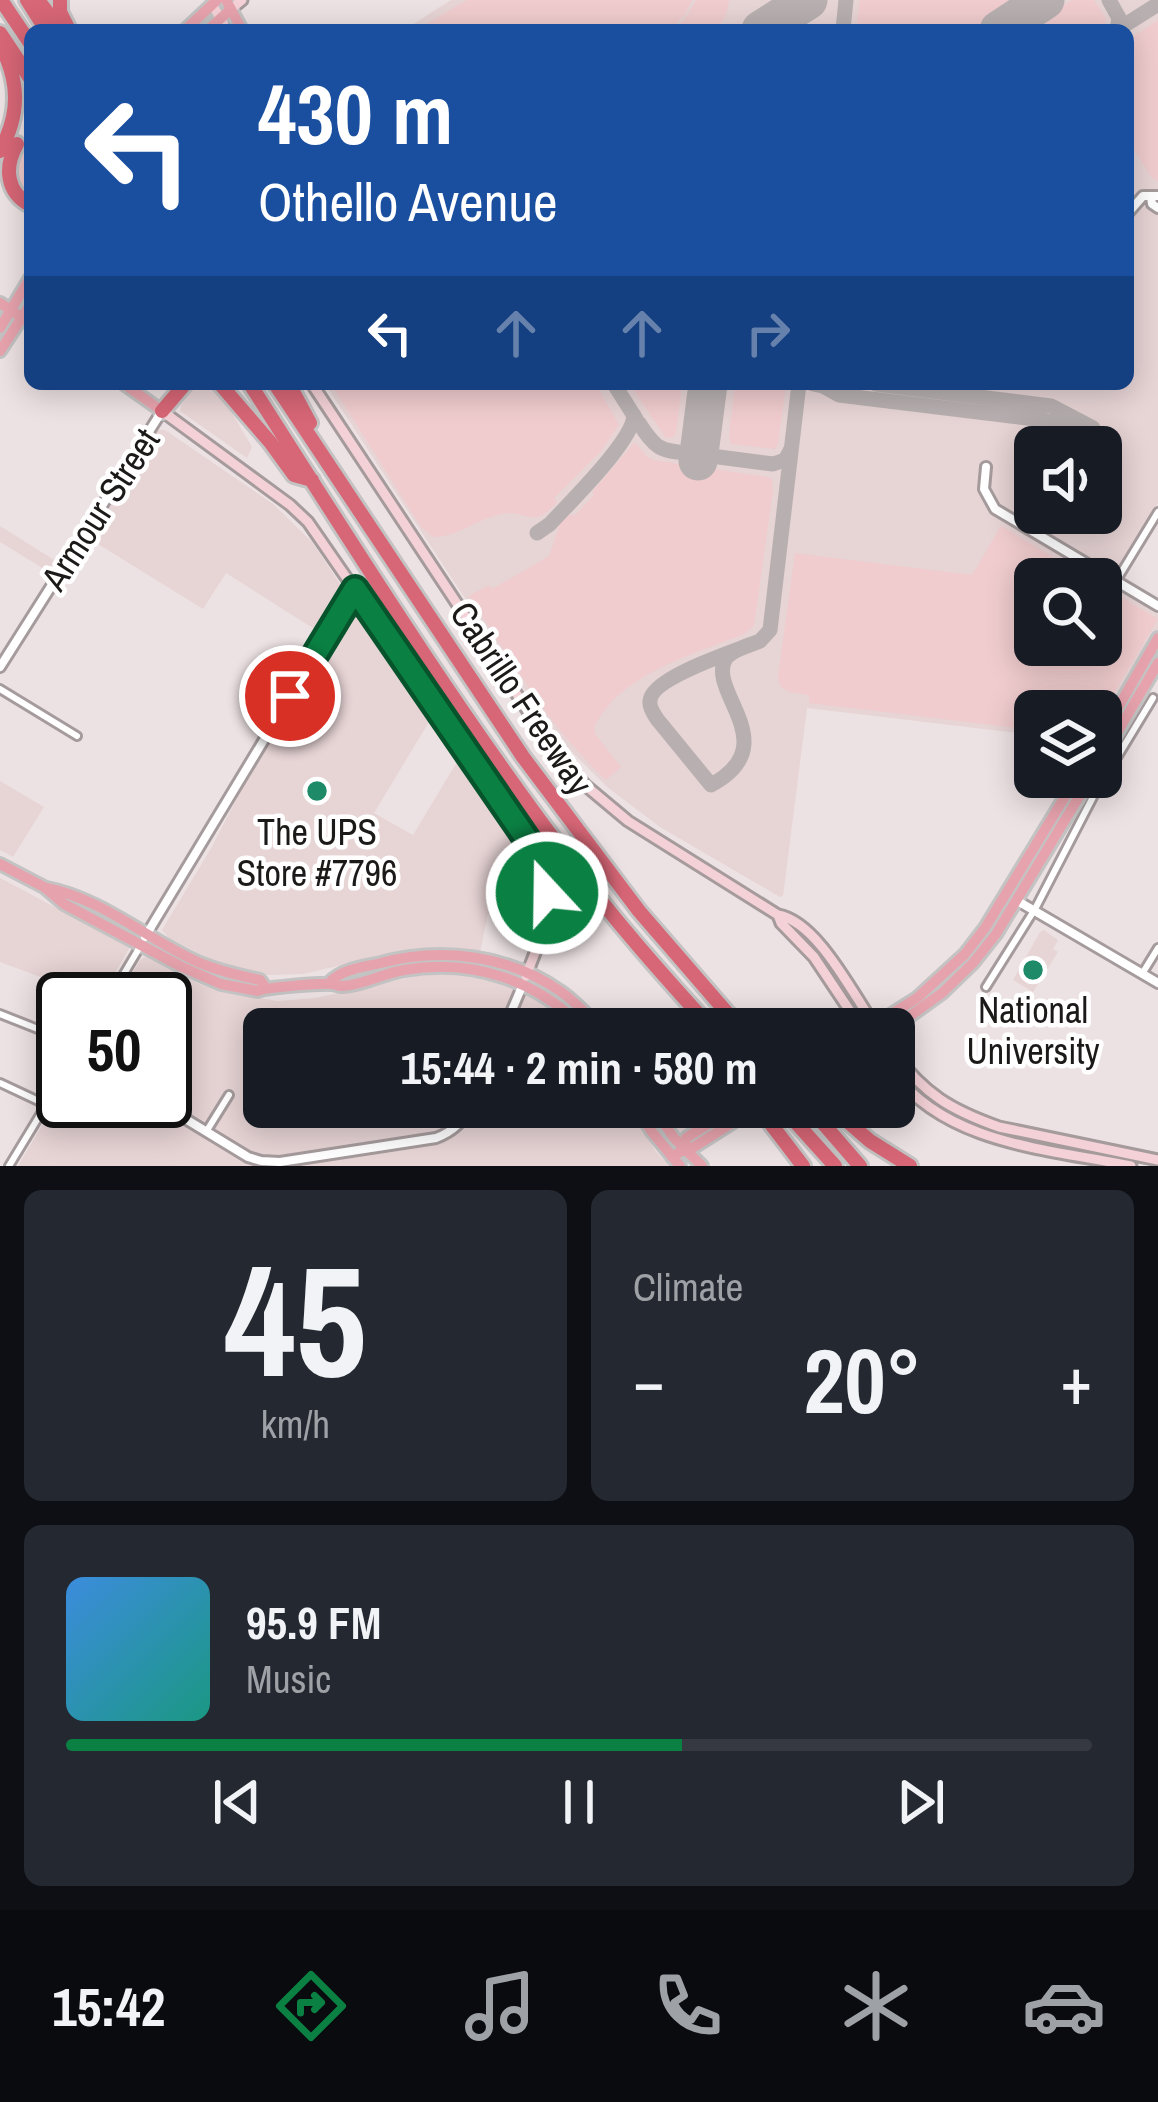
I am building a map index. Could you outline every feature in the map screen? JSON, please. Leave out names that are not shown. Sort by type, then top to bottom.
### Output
[{"type":"highway","points":[[1,0],[24,34]]},
{"type":"highway","points":[[38,0],[60,24]]},
{"type":"highway","points":[[0,33],[24,69]]},
{"type":"highway","points":[[0,44],[17,92],[11,131],[0,152]]},
{"type":"highway","points":[[0,169],[23,140]]},
{"type":"highway","points":[[23,140],[8,163],[8,173],[24,202]]},
{"type":"highway","points":[[162,411],[171,390]]},
{"type":"highway","points":[[162,411],[180,390]]},
{"type":"highway","points":[[225,390],[294,475],[312,480]]},
{"type":"highway","name":"Cabrillo Freeway","points":[[254,390],[392,605],[539,818],[692,1008]]},
{"type":"highway","name":"Cabrillo Freeway","points":[[279,390],[523,757],[639,911],[724,1008]]},
{"type":"highway","points":[[292,390],[320,450]]},
{"type":"highway","points":[[767,1128],[803,1166]]},
{"type":"highway","points":[[801,1128],[835,1166]]},
{"type":"highway","points":[[827,1128],[860,1166]]},
{"type":"highway","points":[[854,1128],[910,1166]]},
{"type":"main road","points":[[193,24],[219,5],[242,0]]},
{"type":"main road","points":[[0,290],[21,310]]},
{"type":"main road","points":[[0,328],[21,310]]},
{"type":"main road","points":[[0,351],[21,310]]},
{"type":"main road","points":[[132,390],[308,522],[535,851],[548,900],[544,930],[525,978]]},
{"type":"main road","points":[[316,390],[568,766],[628,821],[778,915],[787,916],[824,949],[859,1008]]},
{"type":"main road","points":[[1122,701],[1158,638]]},
{"type":"main road","points":[[1122,724],[1158,663]]},
{"type":"main road","points":[[915,1013],[973,963],[996,934],[1065,798]]},
{"type":"main road","points":[[902,1008],[965,954],[1011,897],[1076,798]]},
{"type":"main road","points":[[0,864],[44,887],[64,904],[231,975],[260,980],[265,987]]},
{"type":"main road","points":[[144,939],[201,975],[244,989],[330,982],[342,986],[400,970],[439,966],[525,978],[566,995],[579,1008]]},
{"type":"main road","points":[[201,975],[237,983],[247,977]]},
{"type":"main road","points":[[525,978],[562,1008]]},
{"type":"main road","points":[[915,1079],[932,1095],[999,1127],[1158,1160]]},
{"type":"main road","points":[[915,1095],[926,1106],[973,1131],[1131,1166]]},
{"type":"main road","points":[[651,1128],[676,1162],[684,1149],[722,1128]]},
{"type":"main road","points":[[668,1128],[701,1166]]},
{"type":"street","points":[[1154,196],[1152,204],[1158,208]]},
{"type":"street","name":"Armour Street","points":[[0,668],[162,411]]},
{"type":"street","points":[[986,467],[984,489],[994,508],[1078,558]]},
{"type":"street","points":[[1122,573],[1158,512]]},
{"type":"street","points":[[1122,584],[1158,606]]},
{"type":"street","points":[[125,972],[355,589]]},
{"type":"street","points":[[328,631],[354,610],[366,613],[380,627]]},
{"type":"street","points":[[0,689],[76,736]]},
{"type":"street","points":[[986,987],[1036,909],[1093,797],[1153,698]]},
{"type":"street","points":[[1011,897],[1158,983]]},
{"type":"street","points":[[1142,974],[1158,948]]},
{"type":"street","points":[[513,1008],[525,978]]},
{"type":"street","points":[[0,1014],[36,1028]]},
{"type":"street","points":[[0,1083],[36,1100]]},
{"type":"street","points":[[206,1132],[229,1095]]},
{"type":"street","points":[[9,1166],[36,1123]]},
{"type":"street","points":[[192,1123],[248,1157],[280,1162],[436,1138],[454,1128]]},
{"type":"shaded area","points":[[451,0],[1158,0],[1158,503],[1122,564],[1122,558],[1014,558],[1014,666],[1122,666],[1122,592],[1158,614],[1158,629],[1121,690],[1014,690],[1014,733],[807,708],[780,897],[660,827],[607,787],[564,744],[329,390],[1134,390],[1134,24],[413,24]]},
{"type":"shaded area","points":[[467,0],[692,0],[676,24],[426,24]]},
{"type":"shaded area","points":[[696,0],[729,0],[720,24],[680,24]]},
{"type":"shaded area","points":[[860,0],[1018,0],[981,24],[857,24]]},
{"type":"shaded area","points":[[1072,0],[1094,0],[1106,19],[1103,24],[1035,24]]},
{"type":"shaded area","points":[[1158,20],[1158,181],[1134,150],[1134,36]]},
{"type":"shaded area","points":[[24,150],[24,198],[15,172]]},
{"type":"shaded area","points":[[192,390],[213,390],[252,447],[247,458],[180,411]]},
{"type":"shaded area","points":[[335,390],[599,390],[619,425],[600,452],[554,498],[557,502],[548,511],[534,517],[497,515],[433,537],[421,527]]},
{"type":"shaded area","points":[[634,390],[681,390],[676,433],[665,437]]},
{"type":"shaded area","points":[[734,390],[785,390],[775,449],[731,444]]},
{"type":"shaded area","points":[[158,430],[165,430],[273,504],[312,542],[342,587],[319,632],[226,573],[203,609],[90,539]]},
{"type":"shaded area","points":[[635,442],[653,460],[767,477],[772,479],[773,490],[754,626],[660,668],[621,693],[594,728],[621,767],[606,780],[549,716],[469,596],[489,585],[492,589],[549,556],[560,524],[594,495]]},
{"type":"shaded area","points":[[0,526],[56,561],[49,572],[0,542]]},
{"type":"shaded area","points":[[1001,526],[1055,558],[1014,558],[1014,666],[1122,666],[1122,598],[1158,619],[1116,690],[1014,690],[1014,727],[809,703],[809,695],[780,686],[795,553],[972,575]]},
{"type":"shaded area","points":[[358,614],[429,722],[374,813],[413,835],[457,762],[528,866],[536,893],[533,927],[488,914],[480,952],[436,948],[394,953],[303,974],[268,975],[218,963],[162,930],[320,656],[348,615]]},
{"type":"shaded area","points":[[0,781],[44,807],[13,857],[0,850]]},
{"type":"shaded area","points":[[0,878],[130,947],[116,972],[36,975],[0,962]]},
{"type":"shaded area","name":"National University","points":[[1044,930],[1058,940],[1053,949],[1058,952],[1033,992],[1013,980]]},
{"type":"shaded area","points":[[149,956],[176,972],[133,972]]},
{"type":"shaded area","points":[[422,975],[461,975],[504,984],[550,1008],[243,1008],[243,1128],[641,1128],[671,1166],[18,1166],[40,1128],[192,1128],[192,981],[217,991],[278,1001],[315,998]]},
{"type":"taxiway","points":[[844,24],[846,0]]},
{"type":"taxiway","points":[[1109,0],[1118,24]]},
{"type":"taxiway","points":[[1126,24],[1158,4]]},
{"type":"taxiway","points":[[618,390],[636,419]]},
{"type":"taxiway","points":[[760,641],[770,630],[798,390]]},
{"type":"taxiway","points":[[830,390],[839,395],[1043,420],[1087,442],[1097,436],[1093,428],[1051,406],[924,390]]},
{"type":"taxiway","points":[[537,533],[612,455],[634,415]]},
{"type":"taxiway","points":[[639,423],[654,443],[672,451],[691,453],[702,438],[704,451],[711,456],[773,464],[785,460],[791,449]]},
{"type":"taxiway","points":[[760,641],[726,658],[722,671],[744,736],[742,753],[733,769],[711,785],[657,719],[650,701],[654,692],[680,674],[760,641]]},
{"type":"runway","points":[[770,24],[808,0]]},
{"type":"runway","points":[[1008,24],[1045,0]]},
{"type":"runway","points":[[698,461],[707,390]]},
{"type":"place","name":"The UPS Store #7796","points":[[317,791]]},
{"type":"place","name":"National University","points":[[1033,970]]},
{"type":"route","points":[[290,696],[355,589],[535,851],[547,893]]}]
